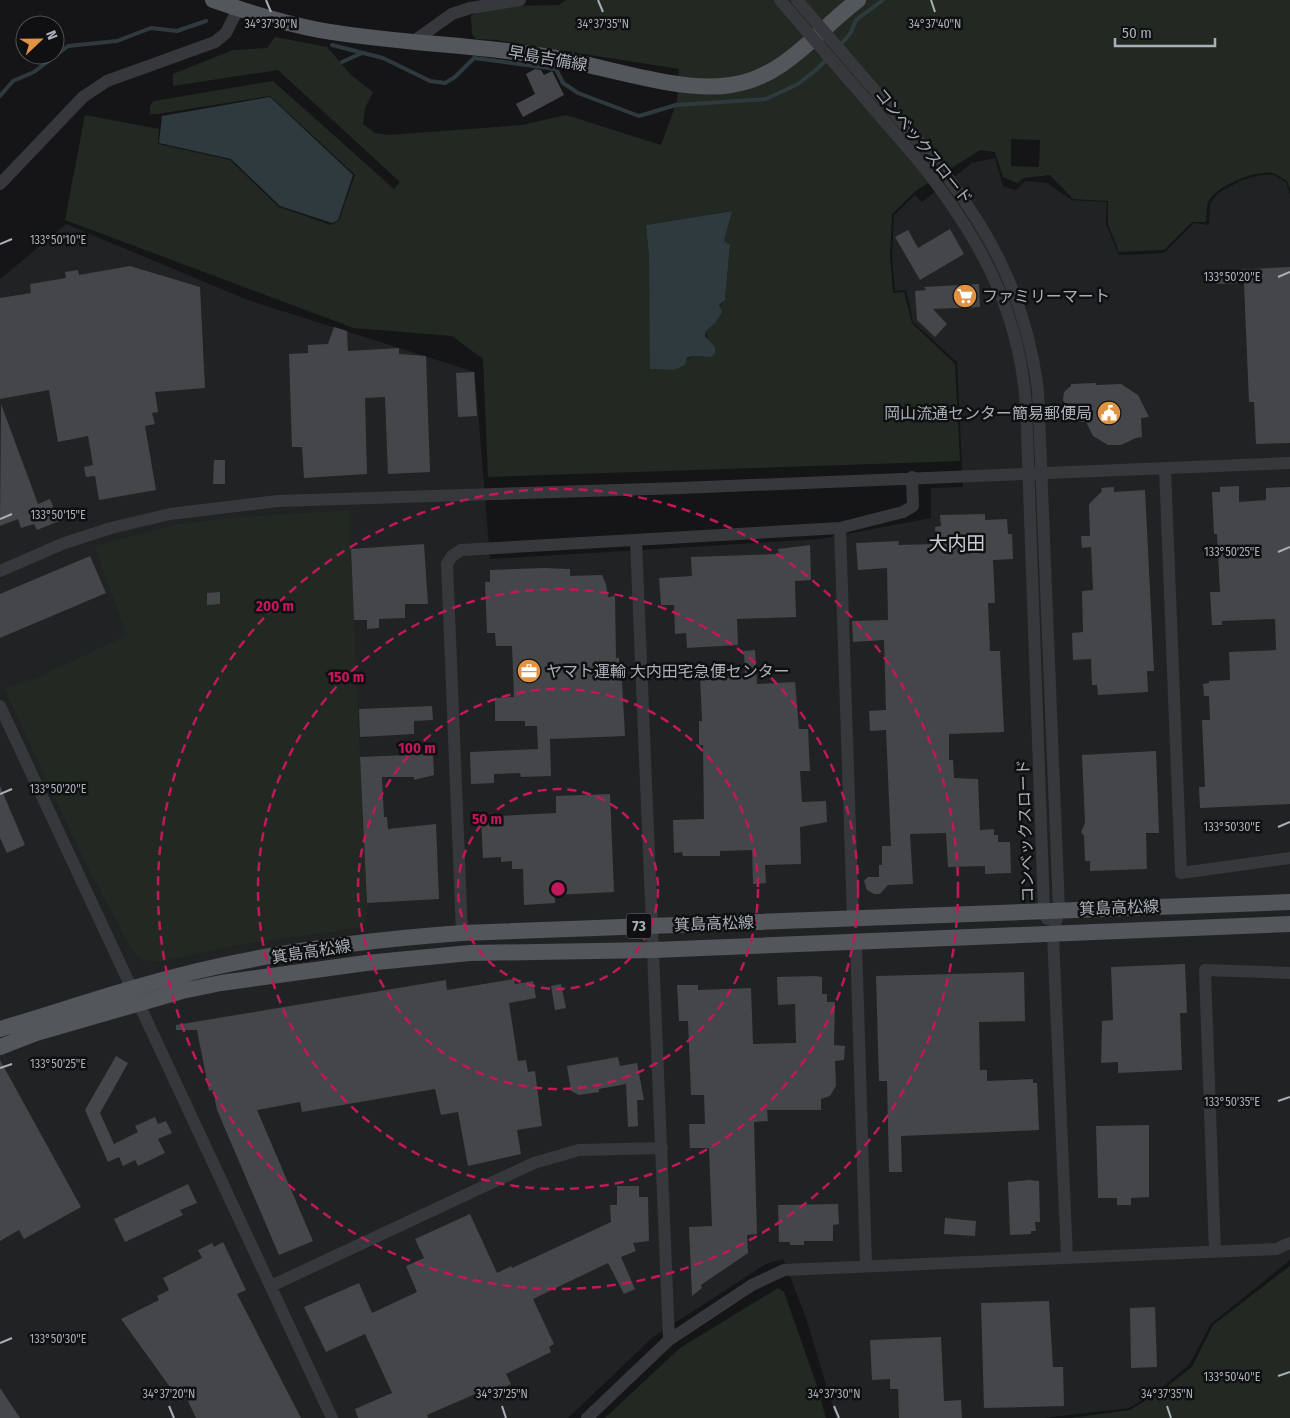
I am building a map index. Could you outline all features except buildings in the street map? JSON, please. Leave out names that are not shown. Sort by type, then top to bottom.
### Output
[{"type":"main road","name":"早島吉備線","points":[[213,0],[238,9],[317,29],[512,51],[696,86],[732,85],[764,75],[781,66],[858,0]]},
{"type":"main road","name":"箕島高松線","points":[[0,1046],[215,967],[401,938],[462,933],[653,925],[1290,902]]},
{"type":"main road","name":"箕島高松線","points":[[0,1029],[134,996],[366,962],[470,953],[654,950],[1290,924]]},
{"type":"street","points":[[414,41],[452,14],[470,8],[520,0]]},
{"type":"street","name":"コンベックスロード","points":[[780,0],[923,156],[961,192],[1003,266],[1018,303],[1030,346],[1037,382],[1042,472],[1052,910]]},
{"type":"street","name":"コンベックスロード","points":[[797,0],[923,156],[971,232],[991,270],[1017,340],[1024,387],[1052,910],[1067,1258]]},
{"type":"street","points":[[0,184],[82,97],[95,87],[215,42],[226,33],[238,9]]},
{"type":"street","points":[[0,571],[62,544],[111,528],[170,514],[230,505],[278,501],[681,488],[1290,462]]},
{"type":"street","points":[[1165,468],[1181,873],[1290,858]]},
{"type":"street","points":[[462,933],[448,564],[452,556],[461,550],[840,528],[903,512],[913,506],[912,477]]},
{"type":"street","points":[[840,528],[853,918]]},
{"type":"street","points":[[636,540],[669,1340]]},
{"type":"street","points":[[0,706],[332,1418]]},
{"type":"street","points":[[856,942],[866,1266]]},
{"type":"street","points":[[1215,1252],[1205,970],[1290,973]]},
{"type":"street","points":[[271,1286],[534,1163],[580,1150],[662,1148]]},
{"type":"street","points":[[587,1418],[669,1340],[752,1285],[784,1270],[1276,1249],[1290,1243]]},
{"type":"shaded area","points":[[566,0],[1290,0],[1290,189],[1287,181],[1273,173],[1266,172],[1247,176],[1227,185],[1212,196],[1207,204],[1206,222],[1192,222],[1164,250],[1119,252],[1108,224],[1108,201],[1073,199],[1050,175],[1024,178],[1017,183],[1003,177],[995,152],[980,150],[917,190],[892,214],[890,255],[893,293],[904,292],[912,323],[955,364],[960,461],[488,477],[483,359],[452,336],[354,328],[65,220],[85,115],[159,129],[158,144],[230,160],[279,207],[331,225],[339,220],[355,175],[270,96],[150,114],[150,106],[154,101],[273,81],[394,189],[400,182],[278,70],[173,86],[173,74],[233,50],[267,48],[275,37],[327,47],[352,76],[373,92],[365,108],[363,124],[375,133],[388,135],[522,125],[566,115],[661,145],[677,101],[679,69],[496,40],[476,39],[472,34],[471,16],[476,12],[513,6],[559,5]],"holes":[[[1011,139],[1040,140],[1039,167],[1011,166]],[[731,211],[724,241],[730,246],[725,300],[719,307],[713,322],[706,330],[711,357],[692,356],[674,370],[651,369],[649,258],[646,225]]]},
{"type":"shaded area","points":[[270,97],[353,175],[338,220],[332,223],[280,206],[231,159],[159,143],[162,116]]},
{"type":"shaded area","points":[[995,158],[1003,186],[1016,190],[1025,181],[1047,183],[1072,200],[1107,202],[1106,224],[1119,255],[1164,253],[1194,223],[1209,225],[1210,204],[1218,193],[1242,180],[1261,175],[1274,175],[1286,182],[1290,194],[1290,1260],[1211,1324],[1189,1365],[1160,1389],[1129,1408],[1044,1418],[836,1418],[806,1318],[783,1259],[766,1264],[653,1337],[568,1418],[0,1418],[0,279],[66,224],[248,300],[475,372],[490,559],[820,539],[931,518],[931,488],[963,487],[957,362],[913,322],[906,290],[895,291],[892,256],[894,215],[915,195],[922,202],[972,163]]},
{"type":"shaded area","points":[[732,211],[724,241],[730,245],[725,300],[719,305],[722,312],[715,323],[706,331],[705,336],[715,347],[715,353],[711,357],[692,356],[687,358],[685,365],[674,370],[650,369],[649,258],[646,225]]},
{"type":"shaded area","points":[[349,510],[367,914],[365,925],[359,928],[231,946],[160,962],[142,960],[136,956],[129,945],[82,856],[4,688],[39,677],[127,635],[94,546],[174,525],[226,518]]},
{"type":"shaded area","points":[[1290,1266],[1290,1418],[1070,1418],[1130,1410],[1161,1391],[1192,1367],[1213,1325]]},
{"type":"shaded area","points":[[778,1288],[784,1292],[816,1383],[826,1418],[605,1418],[680,1348]]},
{"type":"waterway","points":[[839,46],[850,34],[856,20],[883,0]]},
{"type":"waterway","points":[[0,96],[13,81],[34,72],[68,46],[117,41],[151,28],[177,31],[206,21]]},
{"type":"waterway","points":[[332,45],[383,58],[430,81],[445,83],[455,77],[474,58],[556,69],[563,83],[578,93],[639,116],[676,105],[766,99],[798,84],[828,58]]},
{"type":"waterway","points":[[342,62],[362,53]]},
{"type":"place","name":"ファミリーマート","points":[[965,296]]},
{"type":"place","name":"岡山流通センター簡易郵便局","points":[[1109,413]]},
{"type":"place","name":"ヤマト運輸 大内田宅急便センター","points":[[529,671]]},
{"type":"district","name":"大内田","points":[[957,543]]}]
